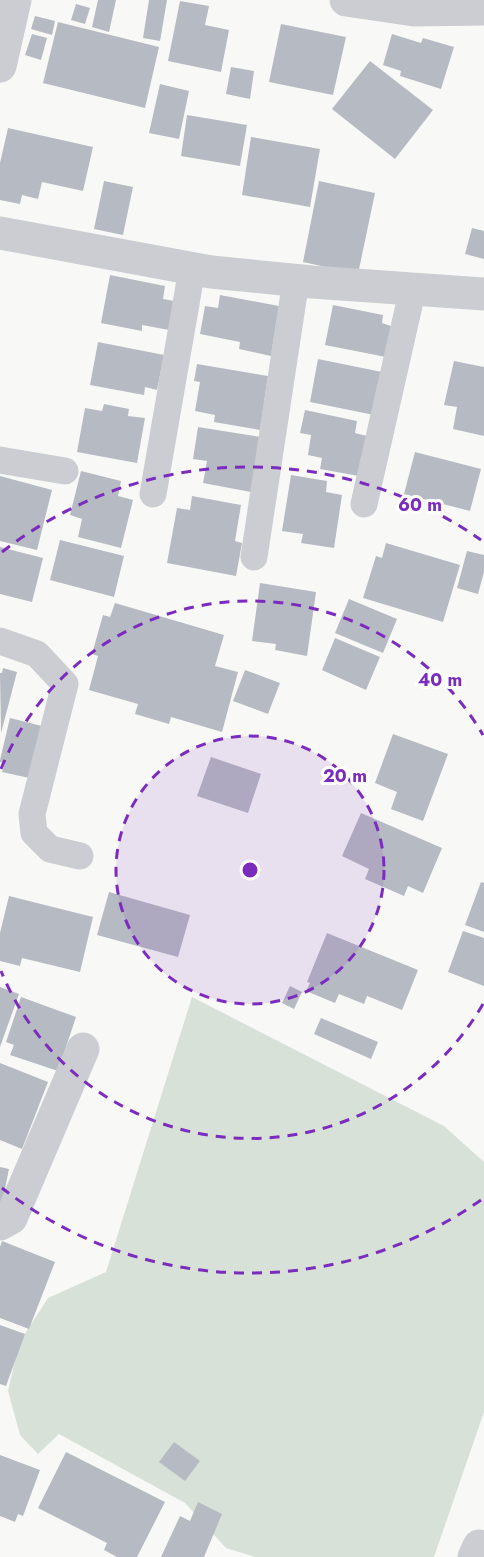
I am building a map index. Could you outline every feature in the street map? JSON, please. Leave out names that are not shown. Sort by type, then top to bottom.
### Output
[{"type":"street","points":[[0,66],[15,0]]},
{"type":"street","points":[[346,0],[414,10],[484,9]]},
{"type":"street","points":[[0,233],[192,268],[296,280],[484,294]]},
{"type":"street","points":[[0,1224],[11,1218],[83,1049]]},
{"type":"street","points":[[474,1557],[478,1546],[484,1549]]},
{"type":"lane","points":[[153,494],[192,268]]},
{"type":"lane","points":[[254,557],[296,280]]},
{"type":"lane","points":[[364,504],[413,288]]},
{"type":"lane","points":[[0,460],[65,471]]},
{"type":"lane","points":[[0,641],[37,654],[65,684],[32,814],[34,832],[50,849],[80,856]]},
{"type":"shaded area","points":[[192,997],[444,1126],[484,1162],[484,1412],[434,1557],[255,1557],[226,1548],[185,1503],[59,1434],[38,1454],[20,1435],[8,1391],[19,1343],[48,1298],[106,1272]]},
{"type":"building","points":[[98,0],[116,0],[109,32],[92,27]]},
{"type":"building","points":[[149,0],[167,0],[160,41],[143,38]]},
{"type":"building","points":[[180,1],[209,6],[205,25],[229,30],[221,72],[168,61]]},
{"type":"building","points":[[76,4],[90,8],[85,24],[71,20]]},
{"type":"building","points":[[35,16],[55,21],[52,35],[31,29]]},
{"type":"building","points":[[58,22],[159,47],[145,108],[43,83]]},
{"type":"building","points":[[281,24],[346,37],[333,95],[269,82]]},
{"type":"building","points":[[32,34],[47,38],[41,60],[25,55]]},
{"type":"building","points":[[392,34],[421,43],[423,38],[454,47],[441,89],[400,76],[401,71],[383,65]]},
{"type":"building","points":[[370,61],[433,110],[395,159],[332,109]]},
{"type":"building","points":[[231,67],[254,71],[250,99],[226,94]]},
{"type":"building","points":[[160,84],[189,91],[179,139],[149,133]]},
{"type":"building","points":[[187,115],[247,125],[240,166],[181,156]]},
{"type":"building","points":[[8,128],[93,147],[83,191],[42,182],[38,199],[22,195],[20,204],[0,200],[0,163]]},
{"type":"building","points":[[251,137],[320,149],[310,207],[242,195]]},
{"type":"building","points":[[104,181],[133,187],[123,235],[94,229]]},
{"type":"building","points":[[319,181],[375,193],[358,274],[303,262]]},
{"type":"building","points":[[472,228],[484,231],[484,259],[465,254]]},
{"type":"building","points":[[110,275],[165,286],[163,299],[174,301],[169,330],[142,325],[142,331],[101,323]]},
{"type":"building","points":[[220,295],[279,306],[271,356],[239,349],[240,342],[200,334],[205,306],[218,308]]},
{"type":"building","points":[[333,305],[383,315],[382,323],[391,326],[386,357],[325,345]]},
{"type":"building","points":[[98,342],[164,355],[157,390],[145,387],[144,395],[90,385]]},
{"type":"building","points":[[318,359],[382,372],[374,415],[310,402]]},
{"type":"building","points":[[454,361],[484,367],[484,436],[453,429],[457,407],[444,405]]},
{"type":"building","points":[[197,364],[268,376],[260,430],[214,422],[215,415],[195,411],[200,382],[194,381]]},
{"type":"building","points":[[104,404],[129,409],[128,416],[145,418],[137,463],[77,452],[85,408],[102,411]]},
{"type":"building","points":[[305,410],[357,421],[355,433],[367,436],[359,476],[320,469],[322,458],[308,455],[311,435],[300,433]]},
{"type":"building","points":[[198,427],[260,437],[251,492],[203,483],[207,461],[193,459]]},
{"type":"building","points":[[415,452],[481,469],[470,511],[404,494]]},
{"type":"building","points":[[81,471],[121,481],[118,496],[133,500],[121,548],[78,537],[82,519],[70,515]]},
{"type":"building","points":[[291,475],[327,481],[326,492],[342,495],[334,548],[301,543],[303,534],[282,531]]},
{"type":"building","points":[[0,476],[52,490],[37,550],[0,541]]},
{"type":"building","points":[[192,496],[241,505],[235,541],[242,543],[236,576],[167,563],[177,508],[190,510]]},
{"type":"building","points":[[60,540],[124,556],[114,597],[50,580]]},
{"type":"building","points":[[386,543],[460,565],[443,622],[363,598],[376,556],[382,558]]},
{"type":"building","points":[[0,547],[43,558],[32,602],[0,594]]},
{"type":"building","points":[[467,551],[484,555],[484,572],[478,594],[457,588]]},
{"type":"building","points":[[260,583],[316,592],[307,656],[275,650],[276,644],[252,641]]},
{"type":"building","points":[[349,599],[397,619],[383,653],[335,633]]},
{"type":"building","points":[[115,603],[224,635],[215,666],[238,672],[222,732],[171,717],[169,724],[135,714],[138,704],[89,690],[98,656],[92,654],[103,615],[110,617]]},
{"type":"building","points":[[335,638],[380,657],[366,690],[322,670]]},
{"type":"building","points":[[3,668],[17,672],[1,733],[0,673]]},
{"type":"building","points":[[245,670],[280,683],[268,714],[233,701]]},
{"type":"building","points":[[10,718],[46,727],[34,779],[2,772],[5,763],[0,760]]},
{"type":"building","points":[[393,734],[448,754],[423,821],[391,809],[397,792],[375,783]]},
{"type":"building","points":[[211,757],[261,774],[248,813],[197,796]]},
{"type":"building","points":[[361,813],[442,848],[423,893],[408,886],[404,896],[365,879],[369,869],[342,856]]},
{"type":"building","points":[[481,882],[484,883],[484,932],[465,925]]},
{"type":"building","points":[[109,892],[190,915],[178,957],[97,935]]},
{"type":"building","points":[[9,896],[93,917],[80,972],[22,958],[20,966],[0,961],[0,933]]},
{"type":"building","points":[[463,931],[484,938],[484,986],[448,972]]},
{"type":"building","points":[[327,933],[418,970],[402,1010],[367,996],[364,1004],[339,994],[335,1003],[306,991],[310,983],[307,982]]},
{"type":"building","points":[[290,986],[302,992],[294,1009],[282,1003]]},
{"type":"building","points":[[0,987],[19,994],[0,1047]]},
{"type":"building","points":[[21,997],[76,1017],[58,1071],[10,1055],[14,1045],[6,1042]]},
{"type":"building","points":[[321,1018],[378,1042],[371,1059],[314,1034]]},
{"type":"building","points":[[0,1063],[48,1082],[22,1149],[0,1140]]},
{"type":"building","points":[[0,1167],[9,1169],[1,1208],[0,1208]]},
{"type":"building","points":[[2,1241],[55,1262],[29,1329],[0,1318],[0,1247]]},
{"type":"building","points":[[0,1325],[25,1334],[6,1386],[0,1384]]},
{"type":"building","points":[[174,1442],[200,1461],[185,1481],[159,1462]]},
{"type":"building","points":[[66,1452],[165,1502],[137,1557],[117,1557],[104,1550],[107,1543],[38,1508]]},
{"type":"building","points":[[0,1455],[40,1470],[23,1516],[18,1514],[15,1522],[0,1516]]},
{"type":"building","points":[[198,1502],[222,1514],[204,1557],[161,1557],[180,1516],[190,1521]]}]
